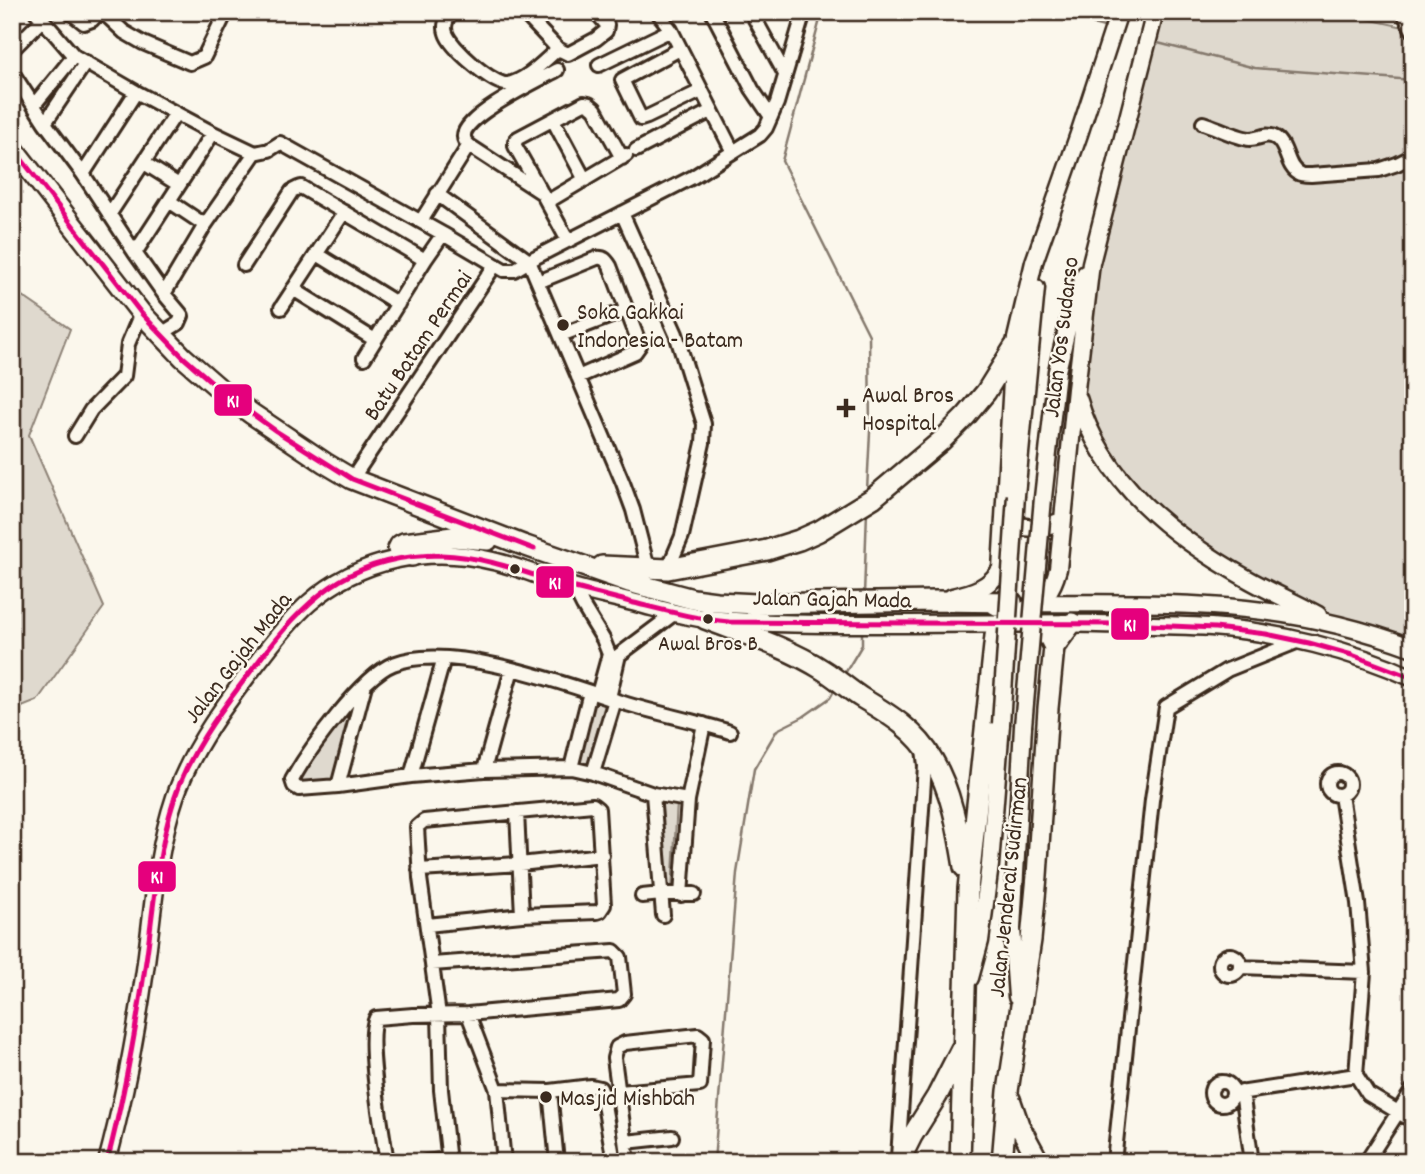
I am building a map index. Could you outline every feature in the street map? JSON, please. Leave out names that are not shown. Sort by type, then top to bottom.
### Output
[{"type":"highway","name":"Jalan Gajah Mada","points":[[12,147],[141,313],[191,364],[229,397],[352,479],[523,545],[629,582],[673,595],[716,602],[757,613],[836,602],[888,601],[978,602],[1027,612]]},
{"type":"highway","points":[[570,561],[608,567],[658,568],[767,550],[799,540],[835,522],[873,498],[924,456],[966,416],[986,392],[1014,347]]},
{"type":"highway","points":[[412,556],[400,553],[400,545],[404,542],[453,537],[523,545]]},
{"type":"highway","points":[[1027,612],[1047,634],[1054,647],[1072,623]]},
{"type":"highway","name":"Jalan Jenderal Sudirman","points":[[960,1162],[968,889],[995,636],[1027,612]]},
{"type":"highway","points":[[705,619],[793,654],[822,669],[859,696],[887,712],[921,742],[942,778],[950,802],[968,889]]},
{"type":"highway","name":"Jalan Jenderal Sudirman","points":[[1002,1162],[1008,1091],[1031,940],[1054,647]]},
{"type":"highway","points":[[989,706],[999,696],[1014,691],[1039,699],[1048,708]]},
{"type":"highway","points":[[898,1162],[937,1096],[963,1044]]},
{"type":"highway","points":[[1008,1091],[1019,1125],[1039,1162]]},
{"type":"main road","name":"Jalan Yos Sudarso","points":[[1119,12],[1033,266],[1014,347],[1000,589],[1004,597],[1027,612],[1053,586],[1058,569],[1091,263],[1155,12]]},
{"type":"main road","points":[[1019,1017],[1012,929],[1023,726],[1043,498],[1057,371],[1074,300],[1091,263]]},
{"type":"main road","points":[[965,997],[980,941],[990,865],[1016,495],[1037,280],[1033,266]]},
{"type":"main road","points":[[1076,389],[1088,427],[1107,459],[1149,511],[1183,538],[1227,566],[1334,624]]},
{"type":"main road","points":[[1005,516],[1016,524],[1027,527],[1044,527],[1062,521]]},
{"type":"main road","name":"Jalan Gajah Mada","points":[[107,1162],[133,1040],[158,865],[175,797],[189,764],[243,681],[290,621],[338,580],[377,564],[412,556],[453,555],[493,561],[574,588],[705,619],[757,613],[839,624],[976,623],[1027,612]]},
{"type":"main road","points":[[936,601],[977,590],[995,578],[1001,569]]},
{"type":"main road","points":[[1027,612],[1212,606],[1275,613],[1334,624],[1413,648]]},
{"type":"main road","points":[[1027,612],[1072,623],[1213,627],[1248,631],[1351,655],[1413,678]]},
{"type":"street","points":[[70,12],[84,23],[106,13]]},
{"type":"street","points":[[106,13],[124,32],[190,63],[204,57],[226,12]]},
{"type":"street","points":[[451,12],[445,26],[453,46],[475,66],[501,83],[523,78],[558,49]]},
{"type":"street","points":[[523,12],[564,53],[572,52],[604,34],[607,25],[596,12]]},
{"type":"street","points":[[712,12],[751,89],[771,117]]},
{"type":"street","points":[[751,12],[785,74]]},
{"type":"street","points":[[495,265],[504,270],[514,270],[693,177],[760,135],[771,117],[804,12]]},
{"type":"street","points":[[1403,12],[1413,31]]},
{"type":"street","points":[[96,28],[106,13]]},
{"type":"street","points":[[659,13],[671,30],[733,152]]},
{"type":"street","points":[[12,50],[39,16],[80,59],[136,92],[255,153],[205,225],[164,294]]},
{"type":"street","points":[[650,142],[622,80],[605,63],[671,30]]},
{"type":"street","points":[[622,80],[680,49]]},
{"type":"street","points":[[34,105],[80,59]]},
{"type":"street","points":[[45,123],[80,59]]},
{"type":"street","points":[[544,198],[469,145],[464,132],[492,105],[557,70]]},
{"type":"street","points":[[12,72],[135,253],[179,310],[182,316],[179,323],[161,334]]},
{"type":"street","points":[[641,119],[701,90]]},
{"type":"street","points":[[83,174],[136,92]]},
{"type":"street","points":[[568,241],[514,144],[518,138],[584,103],[595,109],[628,155]]},
{"type":"street","points":[[544,198],[585,180],[650,142],[711,111]]},
{"type":"street","points":[[109,215],[176,113]]},
{"type":"street","points":[[553,120],[585,180]]},
{"type":"street","points":[[1203,123],[1246,138],[1253,139],[1260,135],[1275,138],[1300,174],[1379,170],[1413,156]]},
{"type":"street","points":[[135,253],[213,133]]},
{"type":"street","name":"Batu Batam Permai","points":[[255,153],[269,150],[280,143],[495,265],[352,479]]},
{"type":"street","points":[[421,221],[469,145]]},
{"type":"street","points":[[144,163],[179,185]]},
{"type":"street","points":[[244,265],[295,189],[304,188],[425,260]]},
{"type":"street","points":[[437,194],[529,261],[658,568],[682,536],[703,443],[704,424],[676,334],[622,213]]},
{"type":"street","points":[[169,201],[205,225]]},
{"type":"street","points":[[281,308],[344,212]]},
{"type":"street","points":[[365,358],[443,234]]},
{"type":"street","points":[[317,254],[398,304]]},
{"type":"street","points":[[538,282],[597,258],[602,257],[610,266],[640,344],[638,349],[609,365],[578,377]]},
{"type":"street","points":[[293,289],[375,340]]},
{"type":"street","points":[[561,335],[627,310]]},
{"type":"street","points":[[75,436],[92,410],[124,376],[128,344],[141,313]]},
{"type":"street","points":[[574,588],[614,655]]},
{"type":"street","points":[[593,773],[603,696],[614,655],[675,613]]},
{"type":"street","points":[[1114,1162],[1152,800],[1166,707],[1227,670],[1299,641]]},
{"type":"street","points":[[411,776],[444,658]]},
{"type":"street","points":[[688,800],[653,794],[571,768],[484,770],[297,788],[292,780],[343,708],[366,683],[393,664],[419,659],[444,658],[512,669],[730,732]]},
{"type":"street","points":[[484,770],[512,669]]},
{"type":"street","points":[[338,786],[366,683]]},
{"type":"street","points":[[571,768],[603,696]]},
{"type":"street","points":[[642,896],[688,895],[688,800],[704,724]]},
{"type":"street","points":[[898,1162],[925,766],[921,742]]},
{"type":"street","points":[[653,794],[663,915]]},
{"type":"street","points":[[1340,795],[1358,903],[1364,972],[1356,1075],[1368,1094],[1413,1121]]},
{"type":"street","points":[[426,1162],[449,1161],[441,1090],[439,1015],[419,870],[416,831],[424,821],[596,806],[604,905],[600,911],[522,915],[427,925]]},
{"type":"street","points":[[517,812],[522,915]]},
{"type":"street","points":[[419,870],[520,864],[602,855]]},
{"type":"street","points":[[387,1162],[373,1052],[374,1020],[379,1017],[468,1014],[619,1000],[624,994],[620,957],[617,952],[611,951],[432,964]]},
{"type":"street","points":[[1240,967],[1364,972]]},
{"type":"street","points":[[468,1014],[496,1090],[505,1162]]},
{"type":"street","points":[[619,1092],[700,1085],[703,1039],[698,1035],[620,1045],[615,1052],[614,1058],[628,1162]]},
{"type":"street","points":[[1252,1162],[1238,1093],[1356,1075]]},
{"type":"street","points":[[496,1090],[550,1091],[591,1086],[600,1088],[614,1162]]},
{"type":"street","points":[[1366,1162],[1413,1089]]},
{"type":"street","points":[[550,1091],[557,1162]]},
{"type":"street","points":[[626,1142],[672,1138]]},
{"type":"shaded area","points":[[1155,12],[1335,12],[1413,29],[1413,653],[1287,608],[1211,567],[1180,539],[1127,480],[1099,433],[1074,374],[1073,324]]},
{"type":"shaded area","points":[[12,289],[70,329],[29,435],[104,607],[37,701],[12,711]]},
{"type":"shaded area","points":[[586,695],[606,701],[587,765],[569,764]]},
{"type":"shaded area","points":[[357,701],[335,781],[296,785],[296,779],[347,708]]},
{"type":"shaded area","points":[[654,799],[677,802],[672,891],[661,891]]},
{"type":"waterway","points":[[822,12],[782,161],[869,335],[870,432],[867,490]]},
{"type":"waterway","points":[[1047,12],[1108,28]]},
{"type":"waterway","points":[[1154,42],[1255,68],[1413,80]]},
{"type":"waterway","points":[[864,595],[867,511]]},
{"type":"waterway","points":[[844,675],[862,645],[862,630]]},
{"type":"waterway","points":[[714,1162],[737,873],[754,769],[777,730],[803,717],[830,698],[835,689]]},
{"type":"transit line","name":"K1","points":[[12,147],[141,313],[183,357],[229,397],[276,431],[352,479],[534,549]]},
{"type":"transit line","name":"K1","points":[[107,1162],[135,1032],[162,846],[180,783],[197,748],[218,716],[282,632],[319,595],[361,570],[412,557],[457,556],[667,611],[729,622],[1127,624],[1215,628],[1266,634],[1309,643],[1352,655],[1413,678]]},
{"type":"place","name":"Soka Gakkai Indonesia - Batam","points":[[563,325]]},
{"type":"place","name":"Awal Bros Hospital","points":[[846,408]]},
{"type":"place","name":"Awal Bros B","points":[[708,619]]},
{"type":"place","name":"Masjid Mishbah","points":[[546,1097]]}]
